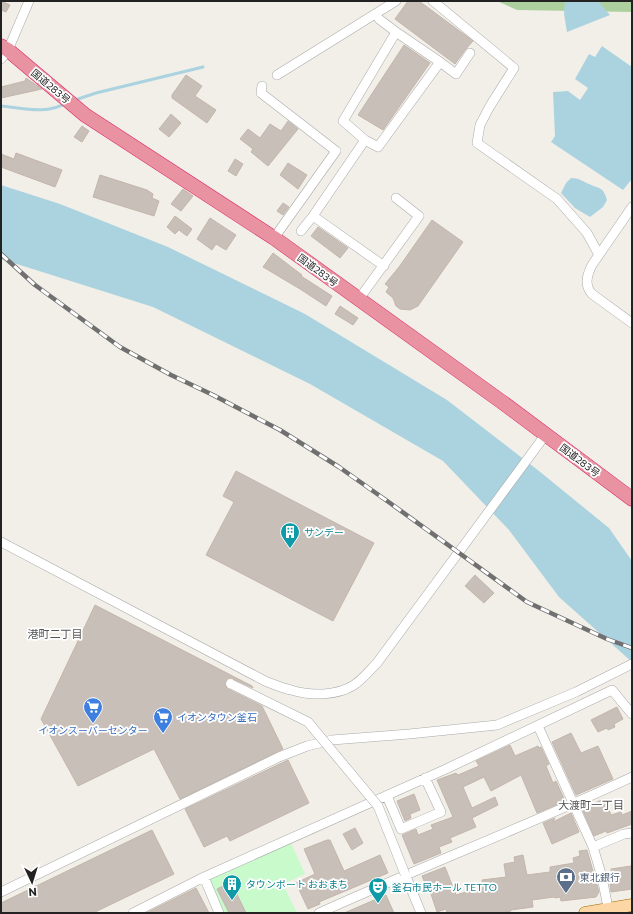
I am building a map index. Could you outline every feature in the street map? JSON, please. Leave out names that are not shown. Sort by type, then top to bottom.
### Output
[{"type":"highway","name":"国道283号","points":[[3,52],[85,115],[274,238],[546,434],[632,499]]},
{"type":"main road","points":[[585,913],[609,911],[632,905]]},
{"type":"street","points":[[3,52],[29,1]]},
{"type":"street","points":[[277,75],[396,1]]},
{"type":"street","points":[[433,1],[514,68],[480,125],[477,144],[557,199],[587,234],[599,255]]},
{"type":"street","points":[[379,19],[456,74],[470,53]]},
{"type":"street","points":[[396,32],[342,121],[365,140],[378,147],[440,62]]},
{"type":"street","points":[[262,86],[261,93],[336,152],[274,238]]},
{"type":"street","points":[[301,232],[365,140]]},
{"type":"street","points":[[359,299],[419,216],[396,198]]},
{"type":"street","points":[[632,207],[592,265],[586,283],[588,290],[632,323]]},
{"type":"street","points":[[313,216],[384,266]]},
{"type":"street","points":[[1,542],[265,681],[291,691],[307,693],[325,693],[341,690],[354,685],[377,663],[546,434]]},
{"type":"street","points":[[1,892],[279,756],[307,746],[332,740],[496,725],[571,695],[632,664]]},
{"type":"street","points":[[231,684],[308,722],[378,806],[421,913]]},
{"type":"street","points":[[133,913],[204,877],[387,796],[612,690],[632,714]]},
{"type":"street","points":[[538,726],[572,804],[593,847],[602,877],[609,911]]},
{"type":"street","points":[[319,913],[405,874],[572,804],[632,777]]},
{"type":"street","points":[[387,796],[401,829],[441,812],[425,778]]},
{"type":"street","points":[[593,847],[624,834],[632,833]]},
{"type":"street","points":[[204,877],[219,913]]},
{"type":"green space","points":[[497,1],[632,1],[632,12],[517,10]]},
{"type":"green space","points":[[291,843],[305,874],[283,884],[297,913],[223,913],[208,880]]},
{"type":"water","points":[[565,1],[598,1],[610,15],[567,32],[564,14]]},
{"type":"water","points":[[602,46],[632,67],[632,179],[623,190],[551,142],[555,136],[553,92],[568,91],[580,100],[588,88],[575,79],[589,54],[595,57]]},
{"type":"water","points":[[571,178],[578,179],[604,192],[607,200],[603,207],[590,217],[575,208],[561,193],[566,183]]},
{"type":"water","points":[[1,185],[60,204],[168,247],[305,314],[447,400],[539,471],[609,528],[632,561],[632,662],[559,597],[509,530],[443,461],[310,384],[153,307],[1,259]]},
{"type":"building","points":[[1,1],[10,5],[6,12],[1,10]]},
{"type":"building","points":[[408,1],[419,1],[473,41],[455,64],[395,19]]},
{"type":"building","points":[[404,45],[430,63],[383,130],[358,115]]},
{"type":"building","points":[[186,75],[202,86],[195,96],[216,110],[207,123],[172,98],[172,95]]},
{"type":"building","points":[[26,78],[42,89],[1,98],[1,87],[25,81]]},
{"type":"building","points":[[171,114],[181,123],[169,137],[159,129]]},
{"type":"building","points":[[288,121],[298,129],[268,166],[251,152],[253,149],[240,139],[248,129],[260,138],[270,124],[281,131]]},
{"type":"building","points":[[82,126],[89,131],[82,142],[74,137]]},
{"type":"building","points":[[16,153],[62,170],[55,187],[1,167],[1,154],[14,159]]},
{"type":"building","points":[[235,159],[243,164],[236,176],[228,171]]},
{"type":"building","points":[[288,163],[307,175],[298,189],[280,175]]},
{"type":"building","points":[[100,175],[147,190],[153,194],[152,198],[159,201],[154,216],[93,197]]},
{"type":"building","points":[[183,189],[193,196],[181,211],[171,204]]},
{"type":"building","points":[[283,203],[289,207],[283,215],[277,211]]},
{"type":"building","points":[[175,216],[192,229],[187,236],[179,230],[175,234],[167,227]]},
{"type":"building","points":[[210,218],[236,235],[226,250],[216,244],[212,250],[197,239]]},
{"type":"building","points":[[432,220],[463,242],[418,306],[410,310],[400,309],[396,306],[393,298],[386,292],[389,287],[385,284],[399,267]]},
{"type":"building","points":[[318,227],[348,248],[340,258],[311,236]]},
{"type":"building","points":[[273,253],[302,275],[301,276],[332,296],[326,306],[263,267]]},
{"type":"building","points":[[340,306],[358,318],[353,325],[335,314]]},
{"type":"building","name":"サンデー","points":[[236,471],[374,543],[333,621],[206,555],[234,502],[223,496]]},
{"type":"building","points":[[475,575],[494,593],[484,603],[465,586]]},
{"type":"building","name":"イオンタウン釜石","points":[[95,605],[252,686],[253,688],[231,678],[227,679],[225,684],[228,689],[262,706],[283,749],[180,799],[154,749],[78,786],[41,719]]},
{"type":"building","points":[[617,707],[623,719],[614,724],[615,727],[608,730],[607,728],[598,732],[591,720]]},
{"type":"building","points":[[571,733],[581,753],[598,746],[613,779],[576,795],[552,742]]},
{"type":"building","points":[[510,745],[515,756],[538,746],[539,748],[541,747],[549,764],[546,766],[553,783],[556,781],[565,801],[537,813],[521,775],[491,791],[484,777],[463,787],[472,808],[495,797],[498,805],[472,818],[476,827],[450,838],[452,842],[439,847],[441,853],[414,864],[402,835],[416,829],[418,835],[433,829],[431,825],[453,817],[437,780],[456,773],[458,775],[479,766],[476,761]]},
{"type":"building","points":[[288,760],[309,803],[230,841],[227,836],[204,847],[185,809]]},
{"type":"building","points":[[414,794],[420,810],[410,814],[411,818],[405,821],[397,801]]},
{"type":"building","points":[[604,799],[611,815],[621,812],[622,815],[632,811],[632,824],[594,836],[583,811],[591,807],[590,805]]},
{"type":"building","points":[[571,813],[579,832],[552,844],[543,823],[555,818],[553,822]]},
{"type":"building","points":[[355,828],[363,843],[352,850],[343,834]]},
{"type":"building","points":[[152,830],[174,874],[93,913],[1,913],[1,903]]},
{"type":"building","points":[[330,840],[344,871],[380,855],[388,873],[319,902],[320,904],[308,909],[296,883],[315,874],[304,849]]},
{"type":"building","points":[[587,850],[599,892],[596,897],[561,901],[560,897],[532,900],[533,907],[501,913],[447,913],[446,909],[437,912],[430,891],[428,891],[422,876],[445,867],[456,895],[483,887],[482,880],[506,877],[504,864],[515,862],[514,857],[523,855],[527,875],[550,872],[550,867],[574,863],[573,858],[580,856],[579,851]]},
{"type":"building","points":[[631,866],[632,889],[611,892],[610,884],[613,884],[611,869]]},
{"type":"building","name":"タウンポート おおまち","points":[[231,882],[246,913],[229,913],[217,889]]},
{"type":"building","points":[[196,888],[209,913],[146,913]]},
{"type":"building","name":"釜石市民ホール TETTO","points":[[386,895],[394,913],[344,913]]},
{"type":"waterway","points":[[75,100],[96,93],[203,67]]},
{"type":"waterway","points":[[1,106],[43,110],[59,107],[66,103]]},
{"type":"railway","points":[[1,254],[35,285],[120,347],[171,375],[280,430],[339,467],[527,602],[607,639],[632,648]]},
{"type":"place","name":"サンデー","points":[[290,549]]},
{"type":"place","name":"イオンスーパーセンター","points":[[93,724]]},
{"type":"place","name":"イオンタウン釜石","points":[[163,734]]},
{"type":"place","name":"東北銀行","points":[[566,894]]},
{"type":"place","name":"タウンポート おおまち","points":[[232,901]]},
{"type":"place","name":"釜石市民ホール TETTO","points":[[378,904]]},
{"type":"district","name":"港町二丁目","points":[[55,633]]},
{"type":"district","name":"大渡町一丁目","points":[[591,804]]}]
